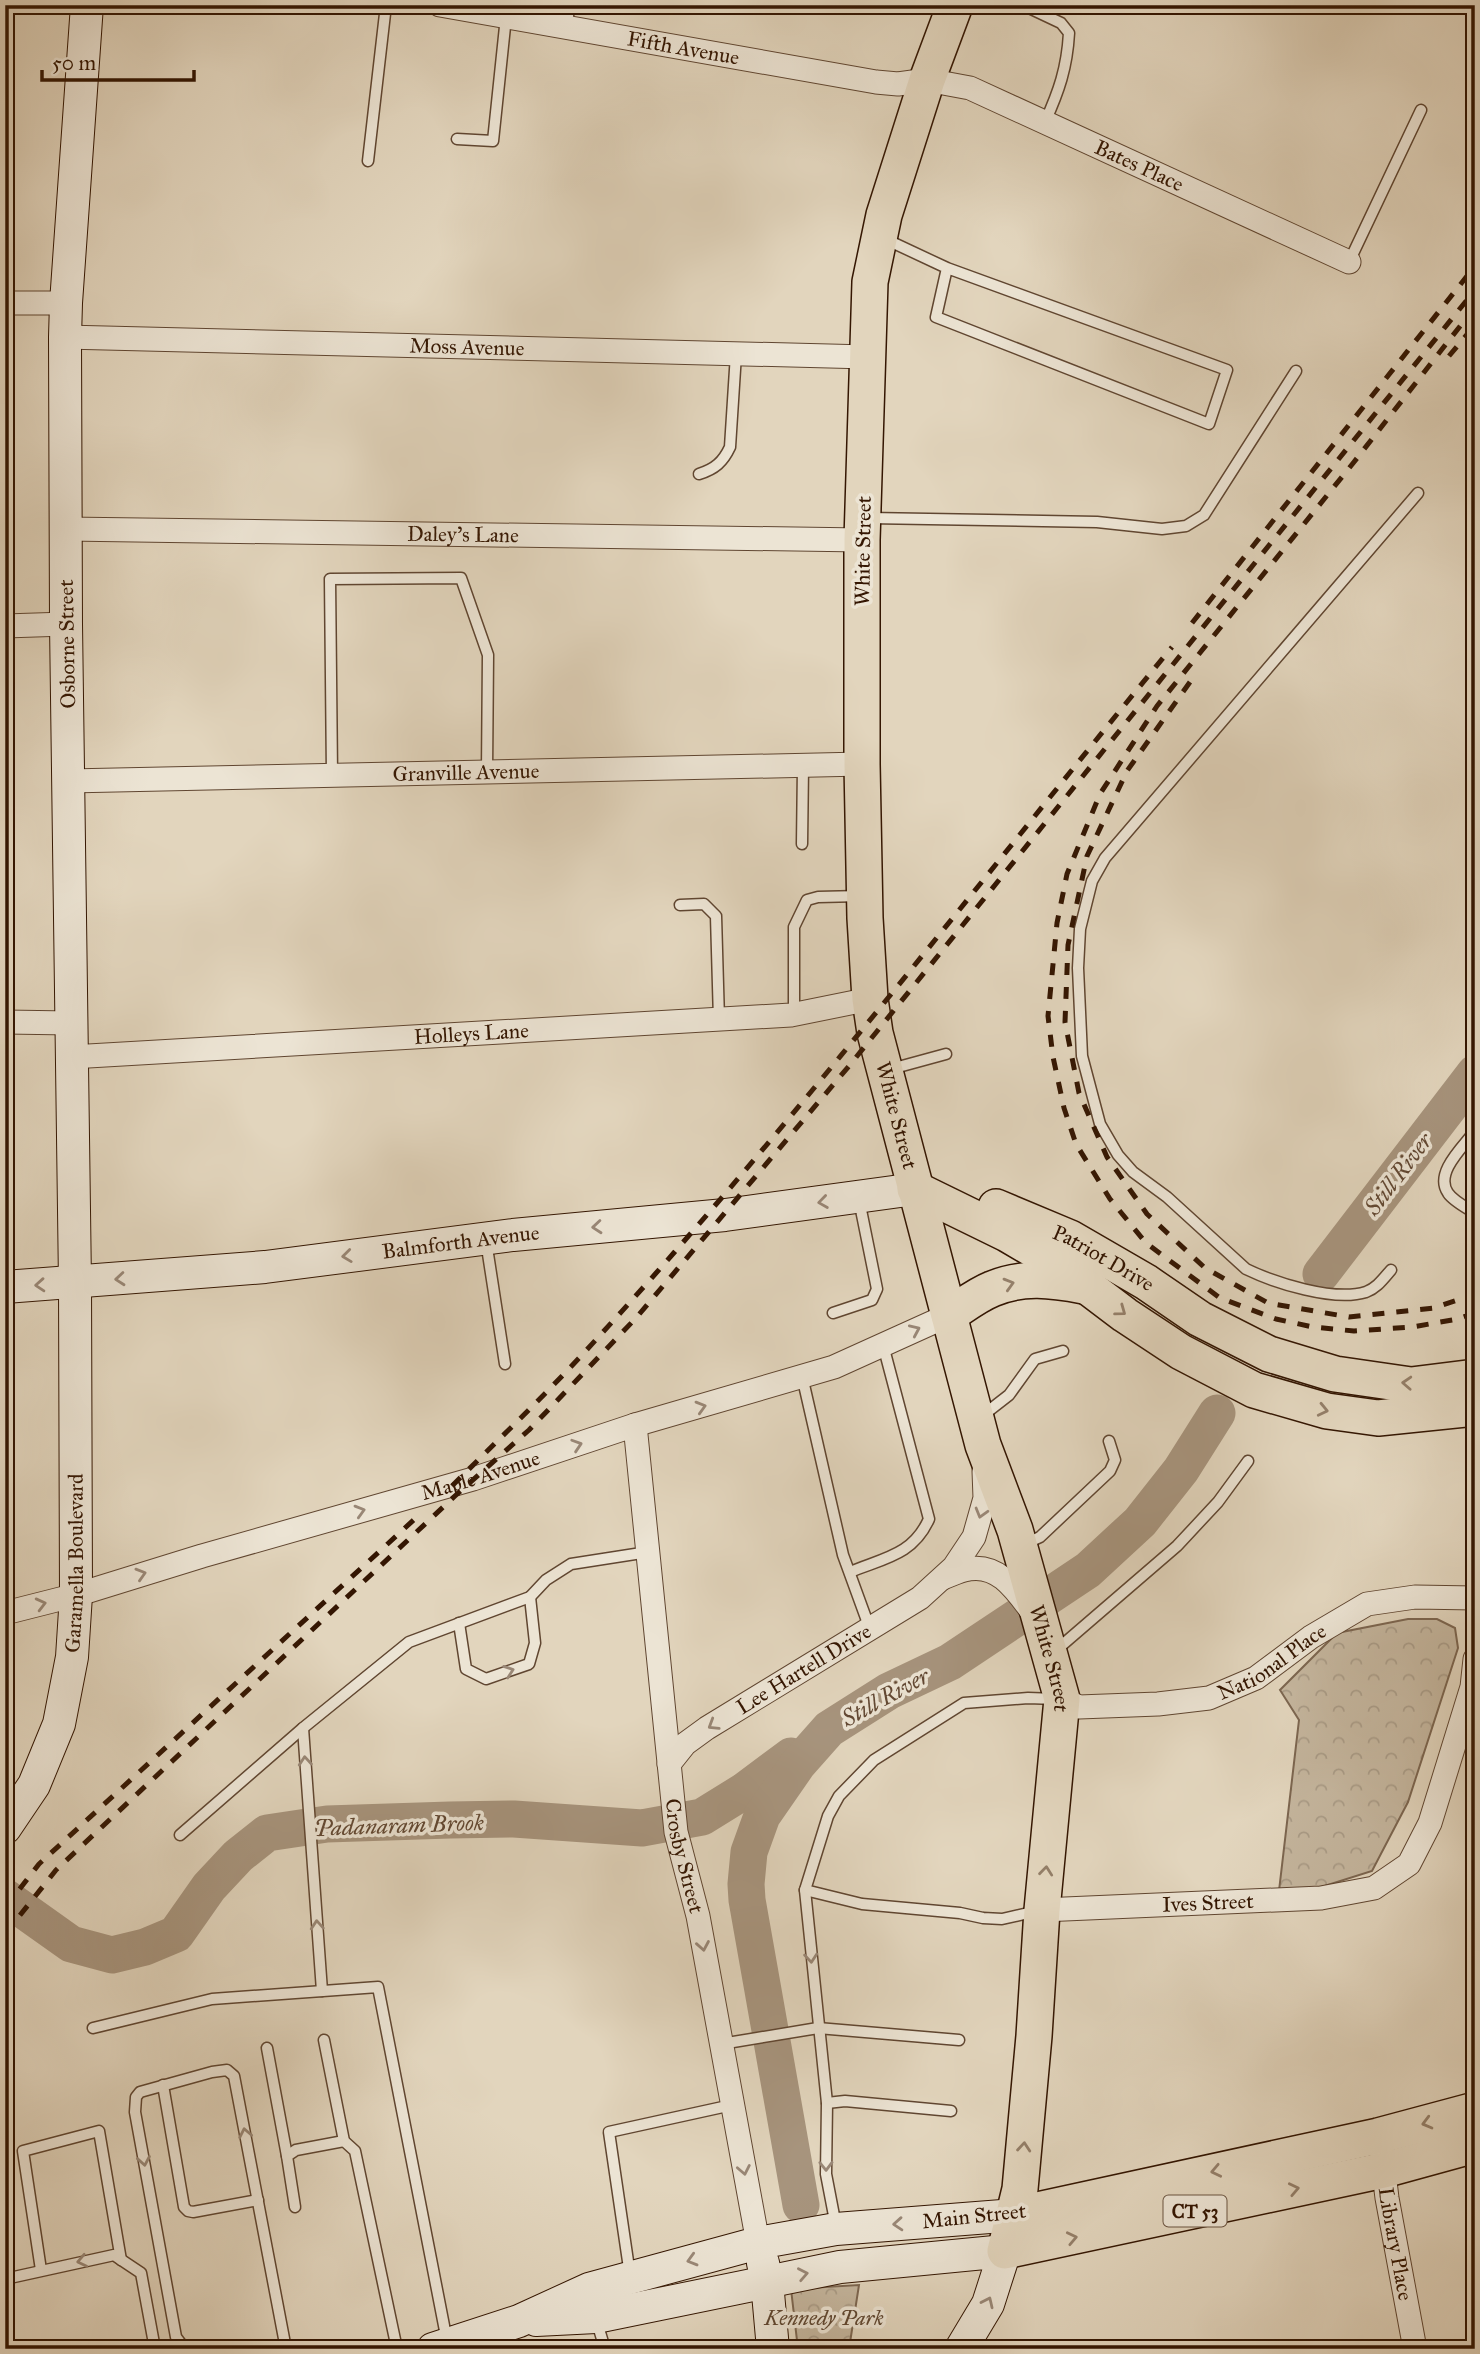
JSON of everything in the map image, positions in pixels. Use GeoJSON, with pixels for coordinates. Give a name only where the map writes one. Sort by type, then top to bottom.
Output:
{"type":"FeatureCollection","features":[{"type":"Feature","properties":{"kind":"main road","name":"Osborne Street"},"geometry":{"type":"LineString","coordinates":[[75,1283],[65,337],[87,5]]}},
{"type":"Feature","properties":{"kind":"main road","name":"White Street"},"geometry":{"type":"LineString","coordinates":[[955,5],[927,80],[884,215],[870,282],[862,529],[864,896],[870,999],[875,1033],[980,1433],[1018,1565],[1046,1640],[1062,1699],[1042,1910],[1034,2036],[1015,2215],[1005,2251]]}},
{"type":"Feature","properties":{"kind":"main road","name":"Balmforth Avenue"},"geometry":{"type":"LineString","coordinates":[[5,1287],[265,1267],[486,1238],[725,1215],[915,1189]]}},
{"type":"Feature","properties":{"kind":"main road","name":"Patriot Drive"},"geometry":{"type":"LineString","coordinates":[[915,1189],[1007,1234],[1055,1262],[1181,1352],[1254,1390],[1326,1411],[1378,1418],[1475,1408]]}},
{"type":"Feature","properties":{"kind":"main road","name":"Patriot Drive"},"geometry":{"type":"LineString","coordinates":[[915,1189],[959,1195],[1018,1215],[1070,1238],[1146,1282],[1200,1319],[1269,1354],[1335,1374],[1411,1384],[1475,1377]]}},
{"type":"Feature","properties":{"kind":"main road","name":"Patriot Drive"},"geometry":{"type":"LineString","coordinates":[[949,1315],[991,1289],[1025,1280],[1087,1286]]}},
{"type":"Feature","properties":{"kind":"main road","name":"Garamella Boulevard"},"geometry":{"type":"LineString","coordinates":[[5,1828],[34,1785],[60,1724],[72,1657],[76,1595],[75,1283]]}},
{"type":"Feature","properties":{"kind":"main road","name":"Main Street"},"geometry":{"type":"LineString","coordinates":[[519,2321],[596,2317],[839,2267],[1005,2251],[1381,2153],[1475,2110]]}},
{"type":"Feature","properties":{"kind":"main road","name":"Main Street"},"geometry":{"type":"LineString","coordinates":[[440,2346],[519,2321],[589,2289],[758,2243],[836,2228],[1015,2215],[1381,2153],[1475,2146]]}},
{"type":"Feature","properties":{"kind":"main road","name":"Crosby Street"},"geometry":{"type":"LineString","coordinates":[[758,2243],[767,2282],[773,2349]]}},
{"type":"Feature","properties":{"kind":"main road"},"geometry":{"type":"LineString","coordinates":[[961,2349],[988,2304],[1005,2251]]}},
{"type":"Feature","properties":{"kind":"street","name":"Fifth Avenue"},"geometry":{"type":"LineString","coordinates":[[440,5],[568,17],[876,82],[927,80]]}},
{"type":"Feature","properties":{"kind":"street","name":"Bates Place"},"geometry":{"type":"LineString","coordinates":[[927,80],[970,88],[1349,262]]}},
{"type":"Feature","properties":{"kind":"street"},"geometry":{"type":"LineString","coordinates":[[5,303],[66,303]]}},
{"type":"Feature","properties":{"kind":"street","name":"Moss Avenue"},"geometry":{"type":"LineString","coordinates":[[65,337],[868,357]]}},
{"type":"Feature","properties":{"kind":"street","name":"Daley's Lane"},"geometry":{"type":"LineString","coordinates":[[66,528],[862,529]]}},
{"type":"Feature","properties":{"kind":"street"},"geometry":{"type":"LineString","coordinates":[[5,626],[66,624]]}},
{"type":"Feature","properties":{"kind":"street","name":"Granville Avenue"},"geometry":{"type":"LineString","coordinates":[[69,781],[862,764]]}},
{"type":"Feature","properties":{"kind":"street","name":"Holleys Lane"},"geometry":{"type":"LineString","coordinates":[[71,1057],[794,1015],[870,999]]}},
{"type":"Feature","properties":{"kind":"street"},"geometry":{"type":"LineString","coordinates":[[5,1022],[71,1023]]}},
{"type":"Feature","properties":{"kind":"street","name":"Maple Avenue"},"geometry":{"type":"LineString","coordinates":[[5,1613],[76,1595],[473,1479],[635,1425],[834,1367],[949,1315]]}},
{"type":"Feature","properties":{"kind":"street","name":"Crosby Street"},"geometry":{"type":"LineString","coordinates":[[635,1425],[676,1832],[698,1916],[758,2243]]}},
{"type":"Feature","properties":{"kind":"street","name":"Lee Hartell Drive"},"geometry":{"type":"LineString","coordinates":[[670,1772],[685,1744],[707,1728],[920,1598],[954,1567],[974,1537],[985,1498],[980,1433]]}},
{"type":"Feature","properties":{"kind":"street","name":"Lee Hartell Drive"},"geometry":{"type":"LineString","coordinates":[[942,1578],[970,1569],[990,1571],[1018,1565]]}},
{"type":"Feature","properties":{"kind":"street","name":"National Place"},"geometry":{"type":"LineString","coordinates":[[1062,1699],[1079,1707],[1158,1704],[1209,1698],[1256,1678],[1311,1637],[1367,1604],[1415,1597],[1475,1598]]}},
{"type":"Feature","properties":{"kind":"street","name":"Ives Street"},"geometry":{"type":"LineString","coordinates":[[1042,1910],[1321,1898],[1374,1888],[1409,1864],[1430,1823],[1472,1687],[1475,1659]]}},
{"type":"Feature","properties":{"kind":"street","name":"Library Place"},"geometry":{"type":"LineString","coordinates":[[1381,2153],[1415,2349]]}},
{"type":"Feature","properties":{"kind":"lane"},"geometry":{"type":"LineString","coordinates":[[368,161],[386,5]]}},
{"type":"Feature","properties":{"kind":"lane"},"geometry":{"type":"LineString","coordinates":[[1025,6],[1061,23],[1069,33],[1063,83],[1045,122]]}},
{"type":"Feature","properties":{"kind":"lane"},"geometry":{"type":"LineString","coordinates":[[457,139],[493,141],[517,14]]}},
{"type":"Feature","properties":{"kind":"lane"},"geometry":{"type":"LineString","coordinates":[[1349,262],[1421,110]]}},
{"type":"Feature","properties":{"kind":"lane"},"geometry":{"type":"LineString","coordinates":[[879,236],[947,268],[1227,370],[1209,424],[936,317],[947,268]]}},
{"type":"Feature","properties":{"kind":"lane"},"geometry":{"type":"LineString","coordinates":[[699,474],[714,469],[725,458],[730,447],[736,354]]}},
{"type":"Feature","properties":{"kind":"lane"},"geometry":{"type":"LineString","coordinates":[[862,529],[1097,522],[1162,529],[1186,526],[1204,514],[1296,371]]}},
{"type":"Feature","properties":{"kind":"lane"},"geometry":{"type":"LineString","coordinates":[[1391,1270],[1367,1291],[1339,1295],[1296,1287],[1259,1275],[1246,1269],[1167,1197],[1133,1172],[1118,1155],[1100,1124],[1082,1056],[1078,958],[1080,929],[1089,893],[1105,858],[1418,493]]}},
{"type":"Feature","properties":{"kind":"lane"},"geometry":{"type":"LineString","coordinates":[[332,775],[330,579],[461,578],[488,656],[487,772]]}},
{"type":"Feature","properties":{"kind":"lane"},"geometry":{"type":"LineString","coordinates":[[802,844],[803,766]]}},
{"type":"Feature","properties":{"kind":"lane"},"geometry":{"type":"LineString","coordinates":[[794,1015],[794,927],[807,900],[818,897],[864,896]]}},
{"type":"Feature","properties":{"kind":"lane"},"geometry":{"type":"LineString","coordinates":[[680,905],[704,904],[716,916],[719,1020]]}},
{"type":"Feature","properties":{"kind":"lane"},"geometry":{"type":"LineString","coordinates":[[885,1071],[946,1054]]}},
{"type":"Feature","properties":{"kind":"lane"},"geometry":{"type":"LineString","coordinates":[[1475,1131],[1445,1171],[1444,1184],[1448,1195],[1475,1213]]}},
{"type":"Feature","properties":{"kind":"lane"},"geometry":{"type":"LineString","coordinates":[[833,1313],[872,1300],[877,1289],[858,1197]]}},
{"type":"Feature","properties":{"kind":"lane"},"geometry":{"type":"LineString","coordinates":[[486,1238],[505,1364]]}},
{"type":"Feature","properties":{"kind":"lane"},"geometry":{"type":"LineString","coordinates":[[850,1572],[908,1549],[922,1535],[929,1518],[883,1345]]}},
{"type":"Feature","properties":{"kind":"lane"},"geometry":{"type":"LineString","coordinates":[[980,1433],[1035,1359],[1063,1351]]}},
{"type":"Feature","properties":{"kind":"lane"},"geometry":{"type":"LineString","coordinates":[[802,1376],[844,1555],[870,1629]]}},
{"type":"Feature","properties":{"kind":"lane"},"geometry":{"type":"LineString","coordinates":[[1018,1565],[1040,1536],[1110,1471],[1115,1461],[1109,1441]]}},
{"type":"Feature","properties":{"kind":"lane"},"geometry":{"type":"LineString","coordinates":[[1046,1640],[1177,1546],[1218,1502],[1248,1461]]}},
{"type":"Feature","properties":{"kind":"lane"},"geometry":{"type":"LineString","coordinates":[[180,1835],[303,1728],[409,1642],[530,1597],[547,1580],[571,1564],[648,1552]]}},
{"type":"Feature","properties":{"kind":"lane"},"geometry":{"type":"LineString","coordinates":[[459,1623],[466,1669],[486,1679],[529,1664],[535,1643],[530,1597]]}},
{"type":"Feature","properties":{"kind":"lane"},"geometry":{"type":"LineString","coordinates":[[836,2228],[826,2174],[827,2103],[805,1890],[828,1816],[839,1796],[874,1760],[964,1703],[1028,1698],[1062,1699]]}},
{"type":"Feature","properties":{"kind":"lane"},"geometry":{"type":"LineString","coordinates":[[303,1728],[322,1991]]}},
{"type":"Feature","properties":{"kind":"lane"},"geometry":{"type":"LineString","coordinates":[[805,1890],[862,1904],[960,1913],[982,1918],[1002,1919],[1042,1910]]}},
{"type":"Feature","properties":{"kind":"lane"},"geometry":{"type":"LineString","coordinates":[[93,2028],[212,1999],[378,1987],[440,2346]]}},
{"type":"Feature","properties":{"kind":"lane"},"geometry":{"type":"LineString","coordinates":[[721,2044],[818,2028],[959,2039]]}},
{"type":"Feature","properties":{"kind":"lane"},"geometry":{"type":"LineString","coordinates":[[324,2040],[344,2141],[355,2151],[397,2349]]}},
{"type":"Feature","properties":{"kind":"lane"},"geometry":{"type":"LineString","coordinates":[[267,2048],[295,2207]]}},
{"type":"Feature","properties":{"kind":"lane"},"geometry":{"type":"LineString","coordinates":[[185,2349],[176,2337],[171,2313],[135,2112],[136,2097],[140,2092],[163,2085],[227,2070],[234,2076],[286,2349]]}},
{"type":"Feature","properties":{"kind":"lane"},"geometry":{"type":"LineString","coordinates":[[163,2085],[184,2207],[193,2212],[258,2200]]}},
{"type":"Feature","properties":{"kind":"lane"},"geometry":{"type":"LineString","coordinates":[[827,2103],[845,2101],[951,2111]]}},
{"type":"Feature","properties":{"kind":"lane"},"geometry":{"type":"LineString","coordinates":[[631,2277],[609,2132],[732,2105]]}},
{"type":"Feature","properties":{"kind":"lane"},"geometry":{"type":"LineString","coordinates":[[41,2270],[23,2151],[99,2131],[121,2260]]}},
{"type":"Feature","properties":{"kind":"lane"},"geometry":{"type":"LineString","coordinates":[[287,2156],[296,2150],[344,2141]]}},
{"type":"Feature","properties":{"kind":"lane"},"geometry":{"type":"LineString","coordinates":[[5,2279],[114,2255],[141,2273],[155,2349]]}},
{"type":"Feature","properties":{"kind":"lane"},"geometry":{"type":"LineString","coordinates":[[596,2317],[604,2349]]}},
{"type":"Feature","properties":{"kind":"green space"},"geometry":{"type":"Polygon","coordinates":[[[1408,1619],[1437,1619],[1455,1628],[1458,1648],[1408,1802],[1372,1871],[1315,1889],[1279,1891],[1299,1720],[1280,1690],[1337,1633],[1408,1619]]]}},
{"type":"Feature","properties":{"kind":"green space","name":"Kennedy Park"},"geometry":{"type":"Polygon","coordinates":[[[859,2285],[849,2349],[798,2349],[791,2289],[859,2285]]]}},
{"type":"Feature","properties":{"kind":"waterway","name":"Still River"},"geometry":{"type":"LineString","coordinates":[[1321,1274],[1475,1073]]}},
{"type":"Feature","properties":{"kind":"waterway","name":"Still River"},"geometry":{"type":"LineString","coordinates":[[801,2205],[747,1900],[749,1852],[762,1816],[798,1764],[829,1729],[889,1691],[950,1662],[1088,1570],[1140,1522],[1181,1470],[1217,1413]]}},
{"type":"Feature","properties":{"kind":"waterway","name":"Padanaram Brook"},"geometry":{"type":"LineString","coordinates":[[5,1897],[71,1944],[112,1955],[145,1947],[176,1934],[209,1887],[238,1856],[267,1833],[327,1824],[514,1819],[642,1828],[702,1817],[744,1791],[791,1756]]}},
{"type":"Feature","properties":{"kind":"railway"},"geometry":{"type":"LineString","coordinates":[[1192,623],[1475,266]]}},
{"type":"Feature","properties":{"kind":"railway"},"geometry":{"type":"LineString","coordinates":[[5,1934],[56,1870],[456,1495],[529,1430],[636,1318],[849,1066],[1475,290]]}},
{"type":"Feature","properties":{"kind":"railway"},"geometry":{"type":"LineString","coordinates":[[1475,307],[1157,706],[1100,794],[1067,874],[1057,923],[1048,1016],[1064,1108],[1076,1144],[1110,1199],[1146,1243],[1220,1298],[1276,1319],[1313,1327],[1354,1331],[1412,1327],[1458,1319],[1475,1313]]}},
{"type":"Feature","properties":{"kind":"railway"},"geometry":{"type":"LineString","coordinates":[[1449,356],[1475,325]]}},
{"type":"Feature","properties":{"kind":"railway"},"geometry":{"type":"LineString","coordinates":[[452,1486],[581,1356],[734,1183],[882,1006],[1172,647]]}},
{"type":"Feature","properties":{"kind":"railway"},"geometry":{"type":"LineString","coordinates":[[1190,682],[1127,771],[1087,856],[1068,945],[1065,1022],[1079,1093],[1107,1157],[1147,1214],[1205,1268],[1268,1303],[1349,1317],[1434,1308],[1475,1294]]}},
{"type":"Feature","properties":{"kind":"railway"},"geometry":{"type":"LineString","coordinates":[[5,1908],[39,1864],[418,1516]]}}]}
